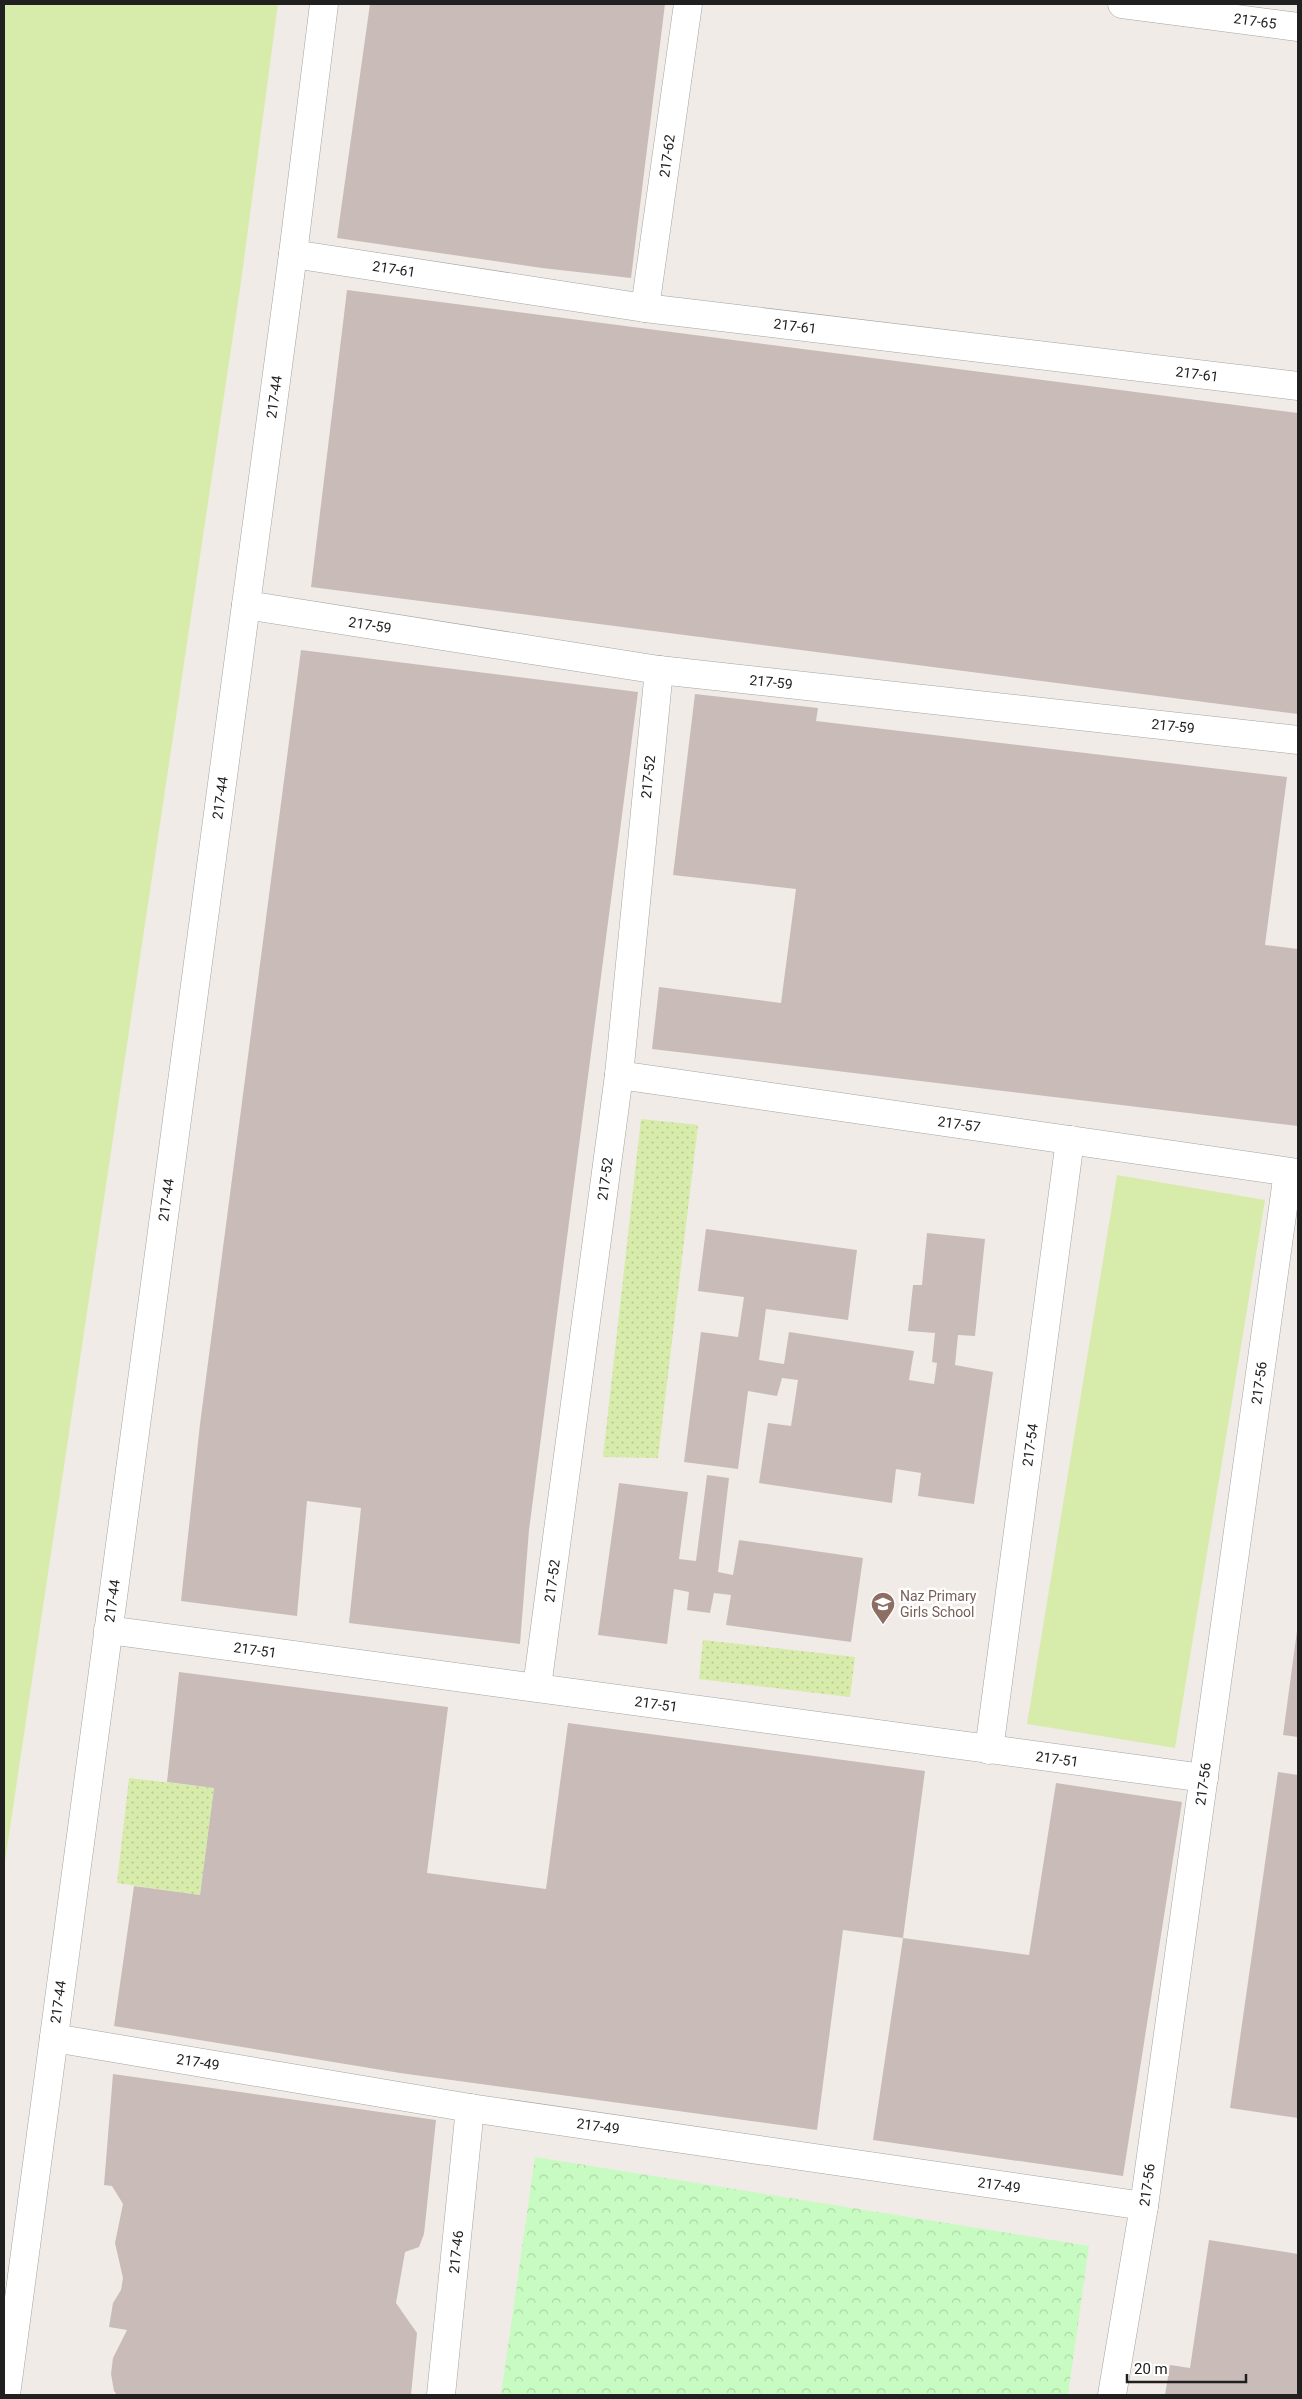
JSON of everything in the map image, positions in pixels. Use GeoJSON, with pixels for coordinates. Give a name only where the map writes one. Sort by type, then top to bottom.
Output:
{"type":"FeatureCollection","features":[{"type":"Feature","properties":{"kind":"street","name":"217-44"},"geometry":{"type":"LineString","coordinates":[[6,2395],[11,2297],[54,2038],[293,254],[324,4]]}},
{"type":"Feature","properties":{"kind":"street","name":"217-62"},"geometry":{"type":"LineString","coordinates":[[645,308],[688,4]]}},
{"type":"Feature","properties":{"kind":"street","name":"217-65"},"geometry":{"type":"LineString","coordinates":[[1122,4],[1298,27]]}},
{"type":"Feature","properties":{"kind":"street","name":"217-61"},"geometry":{"type":"LineString","coordinates":[[293,254],[645,308],[1298,386]]}},
{"type":"Feature","properties":{"kind":"street","name":"217-59"},"geometry":{"type":"LineString","coordinates":[[246,605],[659,670],[1298,740]]}},
{"type":"Feature","properties":{"kind":"street","name":"217-52"},"geometry":{"type":"LineString","coordinates":[[538,1687],[619,1075],[659,670]]}},
{"type":"Feature","properties":{"kind":"street","name":"217-57"},"geometry":{"type":"LineString","coordinates":[[619,1075],[1293,1173]]}},
{"type":"Feature","properties":{"kind":"street","name":"217-54"},"geometry":{"type":"LineString","coordinates":[[989,1750],[1070,1140]]}},
{"type":"Feature","properties":{"kind":"street","name":"217-56"},"geometry":{"type":"LineString","coordinates":[[1112,2395],[1144,2206],[1204,1778],[1293,1173]]}},
{"type":"Feature","properties":{"kind":"street","name":"217-51"},"geometry":{"type":"LineString","coordinates":[[108,1630],[1204,1778]]}},
{"type":"Feature","properties":{"kind":"street","name":"217-49"},"geometry":{"type":"LineString","coordinates":[[54,2038],[470,2108],[1144,2206]]}},
{"type":"Feature","properties":{"kind":"street","name":"217-46"},"geometry":{"type":"LineString","coordinates":[[441,2395],[470,2108]]}},
{"type":"Feature","properties":{"kind":"green space"},"geometry":{"type":"Polygon","coordinates":[[[4,4],[278,4],[241,282],[4,1868],[4,4]]]}},
{"type":"Feature","properties":{"kind":"green space"},"geometry":{"type":"Polygon","coordinates":[[[641,1119],[698,1125],[658,1458],[603,1457],[641,1119]]]}},
{"type":"Feature","properties":{"kind":"green space"},"geometry":{"type":"Polygon","coordinates":[[[1117,1175],[1265,1200],[1175,1748],[1027,1724],[1117,1175]]]}},
{"type":"Feature","properties":{"kind":"green space"},"geometry":{"type":"Polygon","coordinates":[[[703,1640],[855,1657],[850,1697],[699,1679],[703,1640]]]}},
{"type":"Feature","properties":{"kind":"green space"},"geometry":{"type":"Polygon","coordinates":[[[129,1778],[214,1788],[200,1895],[117,1883],[129,1778]]]}},
{"type":"Feature","properties":{"kind":"green space"},"geometry":{"type":"Polygon","coordinates":[[[535,2157],[1089,2246],[1068,2395],[501,2395],[535,2157]]]}},
{"type":"Feature","properties":{"kind":"building"},"geometry":{"type":"Polygon","coordinates":[[[370,4],[665,4],[631,278],[542,268],[337,238],[370,4]]]}},
{"type":"Feature","properties":{"kind":"building"},"geometry":{"type":"Polygon","coordinates":[[[347,290],[1298,413],[1298,714],[311,587],[347,290]]]}},
{"type":"Feature","properties":{"kind":"building"},"geometry":{"type":"Polygon","coordinates":[[[301,650],[638,692],[529,1530],[520,1644],[349,1623],[361,1508],[307,1501],[297,1616],[181,1601],[200,1424],[301,650]]]}},
{"type":"Feature","properties":{"kind":"building"},"geometry":{"type":"Polygon","coordinates":[[[695,694],[818,708],[816,721],[1287,777],[1265,945],[1298,949],[1298,1126],[652,1049],[659,987],[781,1003],[796,889],[673,875],[695,694]]]}},
{"type":"Feature","properties":{"kind":"building"},"geometry":{"type":"Polygon","coordinates":[[[706,1229],[857,1250],[848,1320],[766,1309],[759,1360],[784,1364],[789,1332],[914,1351],[909,1380],[934,1384],[937,1363],[932,1362],[935,1333],[908,1331],[913,1285],[922,1285],[927,1233],[985,1239],[975,1336],[958,1335],[955,1365],[993,1372],[974,1504],[918,1496],[921,1473],[896,1469],[892,1503],[759,1483],[768,1423],[791,1426],[798,1380],[782,1378],[777,1396],[748,1391],[738,1469],[684,1462],[701,1332],[738,1337],[744,1297],[698,1291],[706,1229]]]}},
{"type":"Feature","properties":{"kind":"building"},"geometry":{"type":"Polygon","coordinates":[[[707,1475],[729,1478],[718,1572],[733,1575],[739,1540],[863,1558],[851,1642],[726,1625],[731,1595],[714,1593],[710,1613],[687,1610],[689,1592],[674,1589],[667,1644],[598,1635],[619,1483],[688,1492],[679,1559],[696,1561],[707,1475]]]}},
{"type":"Feature","properties":{"kind":"building"},"geometry":{"type":"Polygon","coordinates":[[[1298,1631],[1298,1737],[1283,1735],[1298,1631]]]}},
{"type":"Feature","properties":{"kind":"building"},"geometry":{"type":"Polygon","coordinates":[[[179,1672],[448,1707],[427,1873],[546,1889],[568,1723],[925,1771],[903,1938],[843,1930],[817,2130],[400,2073],[114,2026],[134,1886],[200,1895],[214,1788],[167,1782],[179,1672]]]}},
{"type":"Feature","properties":{"kind":"building"},"geometry":{"type":"Polygon","coordinates":[[[1278,1772],[1298,1775],[1298,2118],[1230,2108],[1278,1772]]]}},
{"type":"Feature","properties":{"kind":"building"},"geometry":{"type":"Polygon","coordinates":[[[1056,1783],[1182,1802],[1123,2176],[873,2140],[903,1938],[1029,1955],[1056,1783]]]}},
{"type":"Feature","properties":{"kind":"building"},"geometry":{"type":"Polygon","coordinates":[[[113,2074],[436,2120],[424,2234],[419,2247],[405,2252],[396,2303],[417,2333],[411,2395],[117,2395],[114,2391],[111,2374],[113,2358],[127,2330],[109,2327],[113,2303],[121,2290],[123,2278],[115,2243],[123,2204],[112,2186],[104,2185],[113,2074]]]}},
{"type":"Feature","properties":{"kind":"building"},"geometry":{"type":"Polygon","coordinates":[[[1209,2240],[1298,2254],[1298,2395],[1165,2395],[1170,2365],[1190,2368],[1209,2240]]]}},
{"type":"Feature","properties":{"kind":"place","name":"Naz Primary Girls School"},"geometry":{"type":"Point","coordinates":[883,1625]}}]}
